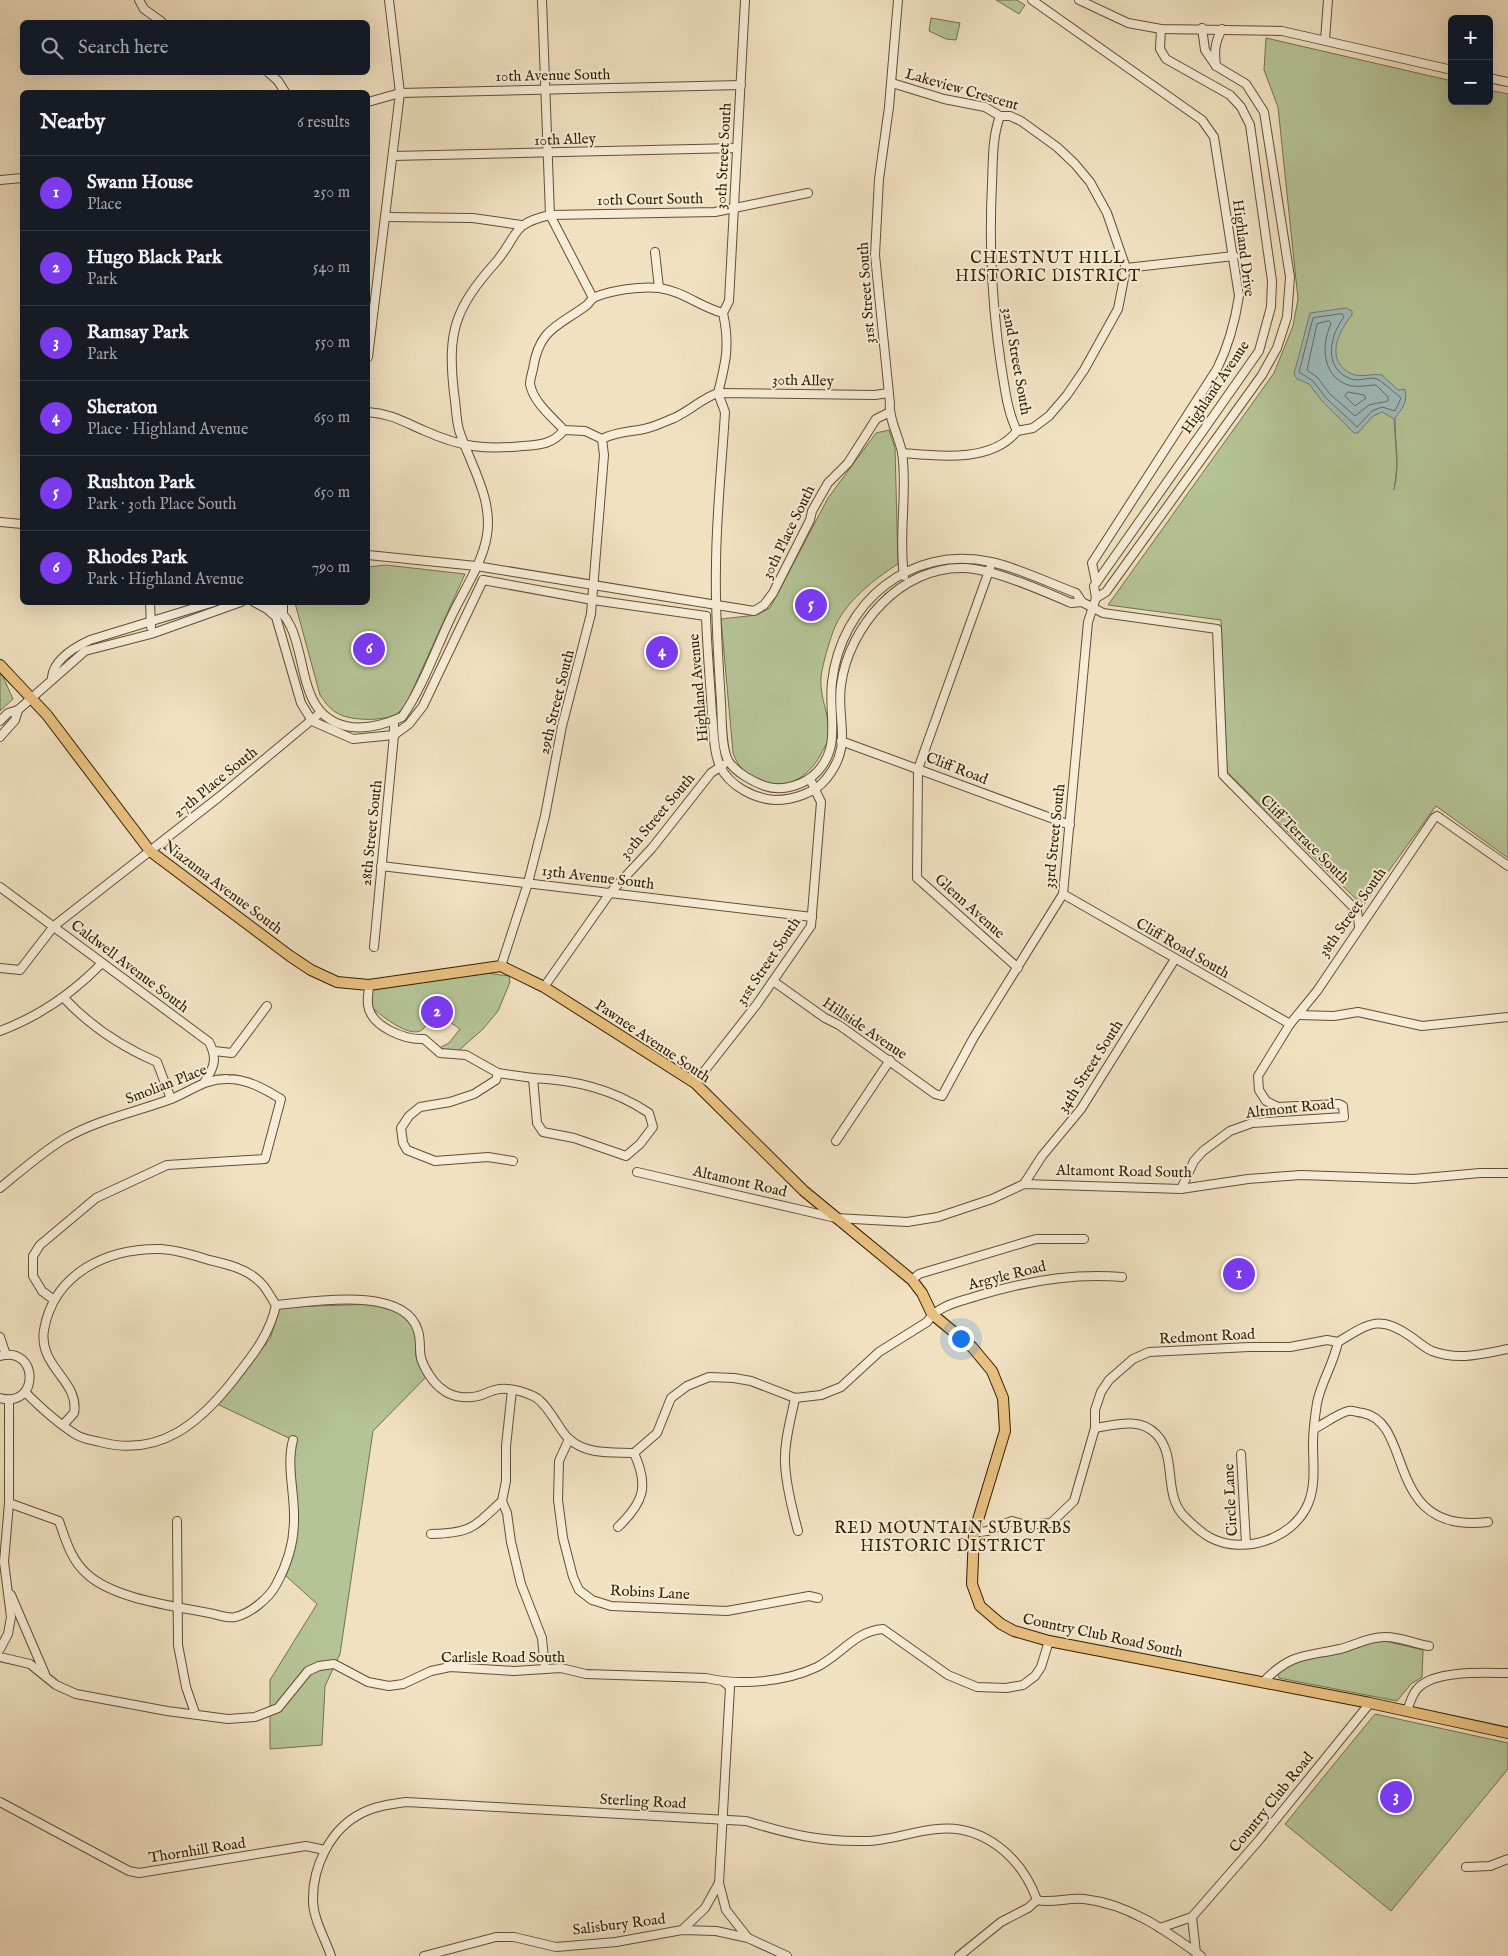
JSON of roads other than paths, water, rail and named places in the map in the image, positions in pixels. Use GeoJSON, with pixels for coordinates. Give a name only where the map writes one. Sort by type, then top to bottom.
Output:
{"type":"FeatureCollection","features":[{"type":"Feature","properties":{"kind":"main road","name":"Niazuma Avenue South"},"geometry":{"type":"LineString","coordinates":[[0,664],[47,715],[150,851],[311,970],[337,982],[369,985]]}},
{"type":"Feature","properties":{"kind":"main road"},"geometry":{"type":"LineString","coordinates":[[369,985],[501,966]]}},
{"type":"Feature","properties":{"kind":"main road","name":"Pawnee Avenue South"},"geometry":{"type":"LineString","coordinates":[[501,966],[544,987],[695,1083],[804,1191],[912,1280],[922,1293],[932,1314]]}},
{"type":"Feature","properties":{"kind":"main road","name":"Country Club Road South"},"geometry":{"type":"LineString","coordinates":[[932,1314],[972,1347],[992,1371],[1003,1398],[1005,1431],[974,1533],[972,1584],[980,1606],[1001,1624],[1014,1631],[1049,1642],[1407,1711],[1508,1733]]}},
{"type":"Feature","properties":{"kind":"street"},"geometry":{"type":"LineString","coordinates":[[139,0],[144,9],[159,20]]}},
{"type":"Feature","properties":{"kind":"street"},"geometry":{"type":"LineString","coordinates":[[370,341],[400,93],[389,0]]}},
{"type":"Feature","properties":{"kind":"street"},"geometry":{"type":"LineString","coordinates":[[542,0],[550,215],[593,298]]}},
{"type":"Feature","properties":{"kind":"street","name":"30th Street South"},"geometry":{"type":"LineString","coordinates":[[723,313],[729,301],[745,0]]}},
{"type":"Feature","properties":{"kind":"street","name":"31st Street South"},"geometry":{"type":"LineString","coordinates":[[898,0],[892,83],[879,179],[875,255],[890,404],[888,413],[895,425],[902,453],[903,571],[905,583]]}},
{"type":"Feature","properties":{"kind":"street","name":"Highland Drive"},"geometry":{"type":"LineString","coordinates":[[1032,0],[1202,120],[1214,138],[1239,296],[1235,321],[1227,350],[1212,377],[1092,563],[1096,582]]}},
{"type":"Feature","properties":{"kind":"street"},"geometry":{"type":"LineString","coordinates":[[1079,0],[1128,22],[1161,29],[1202,28],[1282,31],[1448,69]]}},
{"type":"Feature","properties":{"kind":"street"},"geometry":{"type":"LineString","coordinates":[[1325,40],[1328,0]]}},
{"type":"Feature","properties":{"kind":"street"},"geometry":{"type":"LineString","coordinates":[[1202,28],[1205,50],[1216,66]]}},
{"type":"Feature","properties":{"kind":"street","name":"Highland Avenue"},"geometry":{"type":"LineString","coordinates":[[1092,607],[1096,598],[1094,586],[1096,582],[1259,350],[1271,307],[1272,281],[1250,125],[1242,107],[1230,95],[1166,59],[1160,49],[1161,29]]}},
{"type":"Feature","properties":{"kind":"street"},"geometry":{"type":"LineString","coordinates":[[1216,66],[1214,55],[1216,40],[1222,29]]}},
{"type":"Feature","properties":{"kind":"street","name":"Highland Avenue"},"geometry":{"type":"LineString","coordinates":[[1096,598],[1106,592],[1262,375],[1277,348],[1287,317],[1290,277],[1264,112],[1246,84],[1216,66]]}},
{"type":"Feature","properties":{"kind":"street"},"geometry":{"type":"LineString","coordinates":[[271,75],[284,90]]}},
{"type":"Feature","properties":{"kind":"street"},"geometry":{"type":"LineString","coordinates":[[1493,79],[1508,82]]}},
{"type":"Feature","properties":{"kind":"street","name":"Lakeview Crescent"},"geometry":{"type":"LineString","coordinates":[[892,83],[944,99],[986,107],[1000,116],[1010,116],[1021,120],[1058,147],[1090,182],[1107,213],[1126,268]]}},
{"type":"Feature","properties":{"kind":"street","name":"10th Avenue South"},"geometry":{"type":"LineString","coordinates":[[370,101],[400,93],[740,85]]}},
{"type":"Feature","properties":{"kind":"street","name":"32nd Street South"},"geometry":{"type":"LineString","coordinates":[[1000,116],[994,134],[990,222],[991,272],[995,326],[1010,416],[1017,431]]}},
{"type":"Feature","properties":{"kind":"street","name":"10th Alley"},"geometry":{"type":"LineString","coordinates":[[393,156],[737,148]]}},
{"type":"Feature","properties":{"kind":"street"},"geometry":{"type":"LineString","coordinates":[[0,180],[20,178]]}},
{"type":"Feature","properties":{"kind":"street","name":"10th Court South"},"geometry":{"type":"LineString","coordinates":[[521,225],[533,219],[550,215],[715,212],[734,209],[746,204],[808,193]]}},
{"type":"Feature","properties":{"kind":"street"},"geometry":{"type":"LineString","coordinates":[[283,605],[283,613],[290,627],[312,701],[320,713],[338,725],[354,727],[385,725],[402,717],[407,710],[476,566],[487,536],[488,511],[459,430],[451,354],[455,325],[462,304],[500,257],[521,225],[474,218],[385,217]]}},
{"type":"Feature","properties":{"kind":"street"},"geometry":{"type":"LineString","coordinates":[[655,252],[659,288]]}},
{"type":"Feature","properties":{"kind":"street"},"geometry":{"type":"LineString","coordinates":[[902,453],[939,456],[982,452],[1010,441],[1017,431],[1033,428],[1049,416],[1084,370],[1118,309],[1126,268],[1234,256]]}},
{"type":"Feature","properties":{"kind":"street"},"geometry":{"type":"LineString","coordinates":[[706,616],[717,606],[716,568],[725,412],[718,393],[728,357],[727,332],[723,313],[713,310],[685,294],[659,288],[632,289],[593,298],[588,304],[561,320],[545,336],[535,354],[530,384],[540,404],[564,430],[586,431],[602,438],[612,434],[646,428],[676,417],[691,409],[706,397],[718,393]]}},
{"type":"Feature","properties":{"kind":"street","name":"30th Alley"},"geometry":{"type":"LineString","coordinates":[[718,393],[875,395],[888,393]]}},
{"type":"Feature","properties":{"kind":"street"},"geometry":{"type":"LineString","coordinates":[[370,412],[386,414],[404,420],[425,431],[466,446],[491,449],[546,444],[559,436],[564,430]]}},
{"type":"Feature","properties":{"kind":"street","name":"30th Place South"},"geometry":{"type":"LineString","coordinates":[[717,606],[754,611],[764,605],[773,593],[810,520],[812,511],[828,484],[848,463],[876,419],[888,413]]}},
{"type":"Feature","properties":{"kind":"street","name":"29th Street South"},"geometry":{"type":"LineString","coordinates":[[501,966],[528,883],[545,816],[562,726],[593,600],[604,455],[602,438]]}},
{"type":"Feature","properties":{"kind":"street"},"geometry":{"type":"LineString","coordinates":[[0,522],[20,524]]}},
{"type":"Feature","properties":{"kind":"street"},"geometry":{"type":"LineString","coordinates":[[370,555],[476,566],[717,606]]}},
{"type":"Feature","properties":{"kind":"street"},"geometry":{"type":"LineString","coordinates":[[729,762],[754,782],[772,788],[794,786],[810,779],[819,771],[834,740],[830,708],[832,683],[835,661],[842,641],[866,604],[903,571],[935,561],[949,559],[992,562],[1076,593],[1082,602],[1092,607]]}},
{"type":"Feature","properties":{"kind":"street"},"geometry":{"type":"LineString","coordinates":[[918,768],[992,562]]}},
{"type":"Feature","properties":{"kind":"street"},"geometry":{"type":"LineString","coordinates":[[260,605],[276,617],[301,703],[312,722],[353,739],[394,735],[409,724],[423,706],[483,580],[476,566]]}},
{"type":"Feature","properties":{"kind":"street"},"geometry":{"type":"LineString","coordinates":[[720,767],[744,791],[760,798],[778,800],[816,790],[827,778],[844,742],[841,686],[848,656],[857,636],[870,616],[890,595],[905,583],[941,570],[964,568],[988,572],[1071,603],[1082,602]]}},
{"type":"Feature","properties":{"kind":"street","name":"Highland Avenue"},"geometry":{"type":"LineString","coordinates":[[483,580],[593,600],[706,616],[714,738],[720,767]]}},
{"type":"Feature","properties":{"kind":"street"},"geometry":{"type":"LineString","coordinates":[[150,605],[151,634]]}},
{"type":"Feature","properties":{"kind":"street"},"geometry":{"type":"LineString","coordinates":[[52,677],[53,670],[73,648],[90,640],[205,605]]}},
{"type":"Feature","properties":{"kind":"street"},"geometry":{"type":"LineString","coordinates":[[0,721],[8,713],[18,710],[52,677],[58,676],[85,651],[151,634],[233,605]]}},
{"type":"Feature","properties":{"kind":"street"},"geometry":{"type":"LineString","coordinates":[[271,605],[283,613]]}},
{"type":"Feature","properties":{"kind":"street","name":"Highland Avenue"},"geometry":{"type":"LineString","coordinates":[[717,606],[724,743],[729,762]]}},
{"type":"Feature","properties":{"kind":"street","name":"Cliff Terrace South"},"geometry":{"type":"LineString","coordinates":[[1092,607],[1103,613],[1217,629],[1223,775],[1357,911],[1359,926]]}},
{"type":"Feature","properties":{"kind":"street","name":"33rd Street South"},"geometry":{"type":"LineString","coordinates":[[942,1096],[974,1037],[1064,894],[1088,622],[1092,607]]}},
{"type":"Feature","properties":{"kind":"street"},"geometry":{"type":"LineString","coordinates":[[0,737],[15,720],[18,710]]}},
{"type":"Feature","properties":{"kind":"street","name":"27th Place South"},"geometry":{"type":"LineString","coordinates":[[0,968],[20,970],[54,926],[312,722],[320,713]]}},
{"type":"Feature","properties":{"kind":"street","name":"28th Street South"},"geometry":{"type":"LineString","coordinates":[[374,947],[394,721]]}},
{"type":"Feature","properties":{"kind":"street","name":"Cliff Road"},"geometry":{"type":"LineString","coordinates":[[834,740],[918,768],[1070,825]]}},
{"type":"Feature","properties":{"kind":"street","name":"30th Street South"},"geometry":{"type":"LineString","coordinates":[[544,987],[610,893],[652,848],[712,772],[729,762]]}},
{"type":"Feature","properties":{"kind":"street","name":"Glenn Avenue"},"geometry":{"type":"LineString","coordinates":[[918,768],[917,878],[1018,968]]}},
{"type":"Feature","properties":{"kind":"street","name":"31st Street South"},"geometry":{"type":"LineString","coordinates":[[695,1083],[773,980],[811,926],[820,802],[810,779]]}},
{"type":"Feature","properties":{"kind":"street","name":"38th Street South"},"geometry":{"type":"LineString","coordinates":[[1290,1024],[1317,991],[1359,926],[1434,818],[1437,816],[1508,866]]}},
{"type":"Feature","properties":{"kind":"street","name":"13th Avenue South"},"geometry":{"type":"LineString","coordinates":[[381,866],[812,917]]}},
{"type":"Feature","properties":{"kind":"street","name":"Caldwell Avenue South"},"geometry":{"type":"LineString","coordinates":[[0,887],[209,1042],[214,1051]]}},
{"type":"Feature","properties":{"kind":"street","name":"Cliff Road South"},"geometry":{"type":"LineString","coordinates":[[1064,894],[1290,1024]]}},
{"type":"Feature","properties":{"kind":"street","name":"34th Street South"},"geometry":{"type":"LineString","coordinates":[[1024,1184],[1042,1156],[1081,1109],[1175,959]]}},
{"type":"Feature","properties":{"kind":"street"},"geometry":{"type":"LineString","coordinates":[[0,1031],[24,1022],[64,998],[102,963]]}},
{"type":"Feature","properties":{"kind":"street","name":"Hillside Avenue"},"geometry":{"type":"LineString","coordinates":[[773,980],[890,1060],[935,1094],[942,1096]]}},
{"type":"Feature","properties":{"kind":"street"},"geometry":{"type":"LineString","coordinates":[[369,985],[368,1006],[380,1026],[394,1034],[415,1040],[424,1039],[440,1053],[466,1055],[497,1077],[532,1078],[564,1079],[600,1088],[630,1100],[649,1113],[653,1127],[640,1144],[626,1156],[574,1138],[543,1132],[537,1123],[532,1078]]}},
{"type":"Feature","properties":{"kind":"street"},"geometry":{"type":"LineString","coordinates":[[64,998],[75,1009],[125,1048],[157,1062],[171,1099]]}},
{"type":"Feature","properties":{"kind":"street"},"geometry":{"type":"LineString","coordinates":[[205,1081],[212,1072],[215,1061],[214,1051],[232,1053],[267,1006]]}},
{"type":"Feature","properties":{"kind":"street"},"geometry":{"type":"LineString","coordinates":[[1298,1014],[1334,1016],[1358,1012],[1422,1026],[1508,1017]]}},
{"type":"Feature","properties":{"kind":"street","name":"Altmont Road"},"geometry":{"type":"LineString","coordinates":[[1181,1189],[1194,1161],[1203,1151],[1230,1130],[1252,1123],[1344,1116],[1343,1106],[1339,1104],[1278,1107],[1266,1101],[1259,1090],[1258,1076],[1290,1024]]}},
{"type":"Feature","properties":{"kind":"street"},"geometry":{"type":"LineString","coordinates":[[836,1141],[890,1060]]}},
{"type":"Feature","properties":{"kind":"street"},"geometry":{"type":"LineString","coordinates":[[497,1077],[474,1094],[450,1102],[420,1107],[409,1116],[401,1128],[403,1143],[407,1150],[435,1161],[488,1157],[513,1161]]}},
{"type":"Feature","properties":{"kind":"street","name":"Smolian Place"},"geometry":{"type":"LineString","coordinates":[[0,1188],[65,1138],[171,1099],[196,1088],[205,1081],[228,1078],[242,1081],[262,1087],[281,1099],[266,1159],[167,1165],[96,1198],[40,1245],[33,1256],[33,1276],[42,1292],[54,1300]]}},
{"type":"Feature","properties":{"kind":"street","name":"Altamont Road"},"geometry":{"type":"LineString","coordinates":[[637,1172],[836,1218]]}},
{"type":"Feature","properties":{"kind":"street","name":"Altamont Road South"},"geometry":{"type":"LineString","coordinates":[[836,1218],[907,1222],[938,1217],[992,1199],[1024,1184],[1181,1189],[1248,1178],[1301,1175],[1413,1179],[1480,1173],[1508,1173]]}},
{"type":"Feature","properties":{"kind":"street"},"geometry":{"type":"LineString","coordinates":[[912,1280],[919,1274],[1036,1239],[1084,1239]]}},
{"type":"Feature","properties":{"kind":"street"},"geometry":{"type":"LineString","coordinates":[[25,1392],[47,1414],[76,1435],[113,1446],[150,1445],[175,1436],[201,1416],[236,1378],[266,1337],[273,1320],[276,1305],[260,1282],[241,1269],[185,1253],[162,1249],[135,1250],[94,1261],[67,1284],[54,1300],[44,1331],[46,1352],[59,1377],[74,1394],[74,1413],[63,1424]]}},
{"type":"Feature","properties":{"kind":"street","name":"Argyle Road"},"geometry":{"type":"LineString","coordinates":[[795,1398],[821,1396],[841,1387],[879,1352],[927,1322],[932,1314],[946,1306],[1019,1283],[1059,1277],[1122,1277]]}},
{"type":"Feature","properties":{"kind":"street"},"geometry":{"type":"LineString","coordinates":[[276,1305],[335,1299],[377,1302],[397,1307],[408,1314],[415,1324],[418,1332],[421,1358],[433,1381],[442,1390],[453,1396],[477,1396],[496,1389],[512,1390],[534,1396],[545,1406],[569,1439],[594,1452],[634,1453],[657,1433],[671,1398],[687,1386],[708,1377],[751,1381],[795,1398],[786,1442],[785,1463],[791,1505],[798,1532]]}},
{"type":"Feature","properties":{"kind":"street","name":"Redmont Road"},"geometry":{"type":"LineString","coordinates":[[974,1533],[987,1531],[1012,1521],[1026,1525],[1043,1525],[1060,1517],[1074,1501],[1095,1428],[1095,1410],[1101,1392],[1109,1380],[1133,1359],[1149,1352],[1290,1347],[1327,1340],[1338,1342],[1366,1325],[1381,1322],[1396,1326],[1431,1351],[1457,1357],[1470,1357],[1508,1349]]}},
{"type":"Feature","properties":{"kind":"street"},"geometry":{"type":"LineString","coordinates":[[0,1337],[3,1355],[19,1358],[29,1369],[30,1383],[25,1392],[9,1400],[0,1398]]}},
{"type":"Feature","properties":{"kind":"street"},"geometry":{"type":"LineString","coordinates":[[1095,1428],[1130,1422],[1145,1426],[1156,1433],[1167,1450],[1172,1490],[1182,1515],[1200,1532],[1212,1539],[1228,1544],[1259,1543],[1278,1536],[1293,1524],[1308,1505],[1314,1479],[1314,1430],[1318,1401],[1336,1353],[1338,1342]]}},
{"type":"Feature","properties":{"kind":"street"},"geometry":{"type":"LineString","coordinates":[[512,1390],[506,1446],[506,1481],[502,1501],[507,1512],[511,1542],[521,1584],[542,1638],[545,1669]]}},
{"type":"Feature","properties":{"kind":"street"},"geometry":{"type":"LineString","coordinates":[[0,1649],[8,1634],[11,1617],[4,1562],[9,1503],[9,1400]]}},
{"type":"Feature","properties":{"kind":"street"},"geometry":{"type":"LineString","coordinates":[[1314,1430],[1349,1411],[1370,1415],[1381,1422],[1389,1432],[1406,1482],[1422,1504],[1437,1515],[1454,1521],[1475,1524],[1488,1522]]}},
{"type":"Feature","properties":{"kind":"street","name":"Robins Lane"},"geometry":{"type":"LineString","coordinates":[[569,1439],[559,1461],[558,1500],[563,1538],[573,1577],[579,1590],[592,1600],[610,1606],[727,1611],[809,1596],[818,1598]]}},
{"type":"Feature","properties":{"kind":"street"},"geometry":{"type":"LineString","coordinates":[[9,1503],[59,1521],[72,1556],[79,1567],[98,1583],[120,1592],[178,1607],[234,1618],[255,1608],[275,1587],[290,1550],[294,1520],[290,1453],[293,1440]]}},
{"type":"Feature","properties":{"kind":"street"},"geometry":{"type":"LineString","coordinates":[[618,1527],[632,1513],[640,1501],[644,1484],[642,1469],[634,1453]]}},
{"type":"Feature","properties":{"kind":"street","name":"Circle Lane"},"geometry":{"type":"LineString","coordinates":[[1241,1454],[1246,1544]]}},
{"type":"Feature","properties":{"kind":"street"},"geometry":{"type":"LineString","coordinates":[[431,1534],[458,1533],[474,1526],[502,1501]]}},
{"type":"Feature","properties":{"kind":"street"},"geometry":{"type":"LineString","coordinates":[[177,1521],[180,1659],[195,1713]]}},
{"type":"Feature","properties":{"kind":"street"},"geometry":{"type":"LineString","coordinates":[[6,1584],[45,1674]]}},
{"type":"Feature","properties":{"kind":"street","name":"Carlisle Road South"},"geometry":{"type":"LineString","coordinates":[[0,1657],[30,1664],[45,1674],[56,1685],[76,1694],[167,1711],[195,1713],[228,1719],[255,1716],[278,1708],[308,1671],[319,1666],[334,1664],[368,1682],[389,1686],[404,1684],[431,1671],[450,1668],[514,1671],[561,1668],[586,1674],[706,1678],[724,1682],[786,1678],[818,1666],[861,1634],[871,1630],[883,1629],[948,1675],[977,1687],[1006,1688],[1023,1685],[1035,1676],[1042,1667],[1049,1642]]}},
{"type":"Feature","properties":{"kind":"street"},"geometry":{"type":"LineString","coordinates":[[1262,1683],[1277,1668],[1292,1659],[1309,1653],[1342,1648],[1365,1638],[1387,1636],[1414,1644],[1429,1646]]}},
{"type":"Feature","properties":{"kind":"street"},"geometry":{"type":"LineString","coordinates":[[1407,1711],[1413,1694],[1420,1686],[1431,1680],[1459,1674],[1508,1673]]}},
{"type":"Feature","properties":{"kind":"street"},"geometry":{"type":"LineString","coordinates":[[724,1682],[730,1687],[719,1883],[726,1910],[748,1938]]}},
{"type":"Feature","properties":{"kind":"street","name":"Country Club Road"},"geometry":{"type":"LineString","coordinates":[[1160,1928],[1192,1917],[1260,1839],[1370,1704]]}},
{"type":"Feature","properties":{"kind":"street","name":"Thornhill Road"},"geometry":{"type":"LineString","coordinates":[[0,1802],[129,1871],[139,1873],[306,1846],[325,1850]]}},
{"type":"Feature","properties":{"kind":"street","name":"Sterling Road"},"geometry":{"type":"LineString","coordinates":[[332,1956],[318,1924],[313,1903],[314,1882],[325,1850],[340,1829],[361,1813],[382,1805],[406,1802],[746,1821],[797,1836],[826,1841],[868,1841],[937,1828],[954,1829],[975,1833],[996,1843],[1018,1864],[1031,1884],[1037,1900]]}},
{"type":"Feature","properties":{"kind":"street"},"geometry":{"type":"LineString","coordinates":[[1466,1867],[1490,1866],[1508,1859]]}},
{"type":"Feature","properties":{"kind":"street"},"geometry":{"type":"LineString","coordinates":[[682,1930],[705,1908],[719,1883]]}},
{"type":"Feature","properties":{"kind":"street"},"geometry":{"type":"LineString","coordinates":[[959,1956],[1001,1922],[1028,1908],[1037,1900],[1044,1902],[1078,1898],[1104,1901],[1129,1910],[1199,1954]]}},
{"type":"Feature","properties":{"kind":"street"},"geometry":{"type":"LineString","coordinates":[[1192,1917],[1199,1954]]}},
{"type":"Feature","properties":{"kind":"street","name":"Salisbury Road"},"geometry":{"type":"LineString","coordinates":[[424,1956],[496,1937],[514,1937],[556,1946],[616,1942],[682,1930],[716,1931],[748,1938],[787,1956]]}},
{"type":"Feature","properties":{"kind":"street","name":"Sterling Road"},"geometry":{"type":"LineString","coordinates":[[326,1942],[337,1956]]}},
{"type":"Feature","properties":{"kind":"water"},"geometry":{"type":"Polygon","coordinates":[[[1346,308],[1352,311],[1352,315],[1338,338],[1336,354],[1338,362],[1352,374],[1359,376],[1382,375],[1398,390],[1405,389],[1405,402],[1395,418],[1397,465],[1394,419],[1382,412],[1373,416],[1358,433],[1354,433],[1322,401],[1309,384],[1297,379],[1294,374],[1310,313],[1346,308]]]}},
{"type":"Feature","properties":{"kind":"place","name":"Rushton Park"},"geometry":{"type":"Point","coordinates":[811,605]}},
{"type":"Feature","properties":{"kind":"place","name":"Rhodes Park"},"geometry":{"type":"Point","coordinates":[369,649]}},
{"type":"Feature","properties":{"kind":"place","name":"Sheraton"},"geometry":{"type":"Point","coordinates":[662,652]}},
{"type":"Feature","properties":{"kind":"place","name":"Hugo Black Park"},"geometry":{"type":"Point","coordinates":[437,1012]}},
{"type":"Feature","properties":{"kind":"place","name":"Swann House"},"geometry":{"type":"Point","coordinates":[1239,1274]}},
{"type":"Feature","properties":{"kind":"place","name":"Ramsay Park"},"geometry":{"type":"Point","coordinates":[1396,1797]}},
{"type":"Feature","properties":{"kind":"district","name":"CHESTNUT HILL HISTORIC DISTRICT"},"geometry":{"type":"Point","coordinates":[1048,266]}},
{"type":"Feature","properties":{"kind":"district","name":"RED MOUNTAIN SUBURBS HISTORIC DISTRICT"},"geometry":{"type":"Point","coordinates":[953,1536]}}]}
